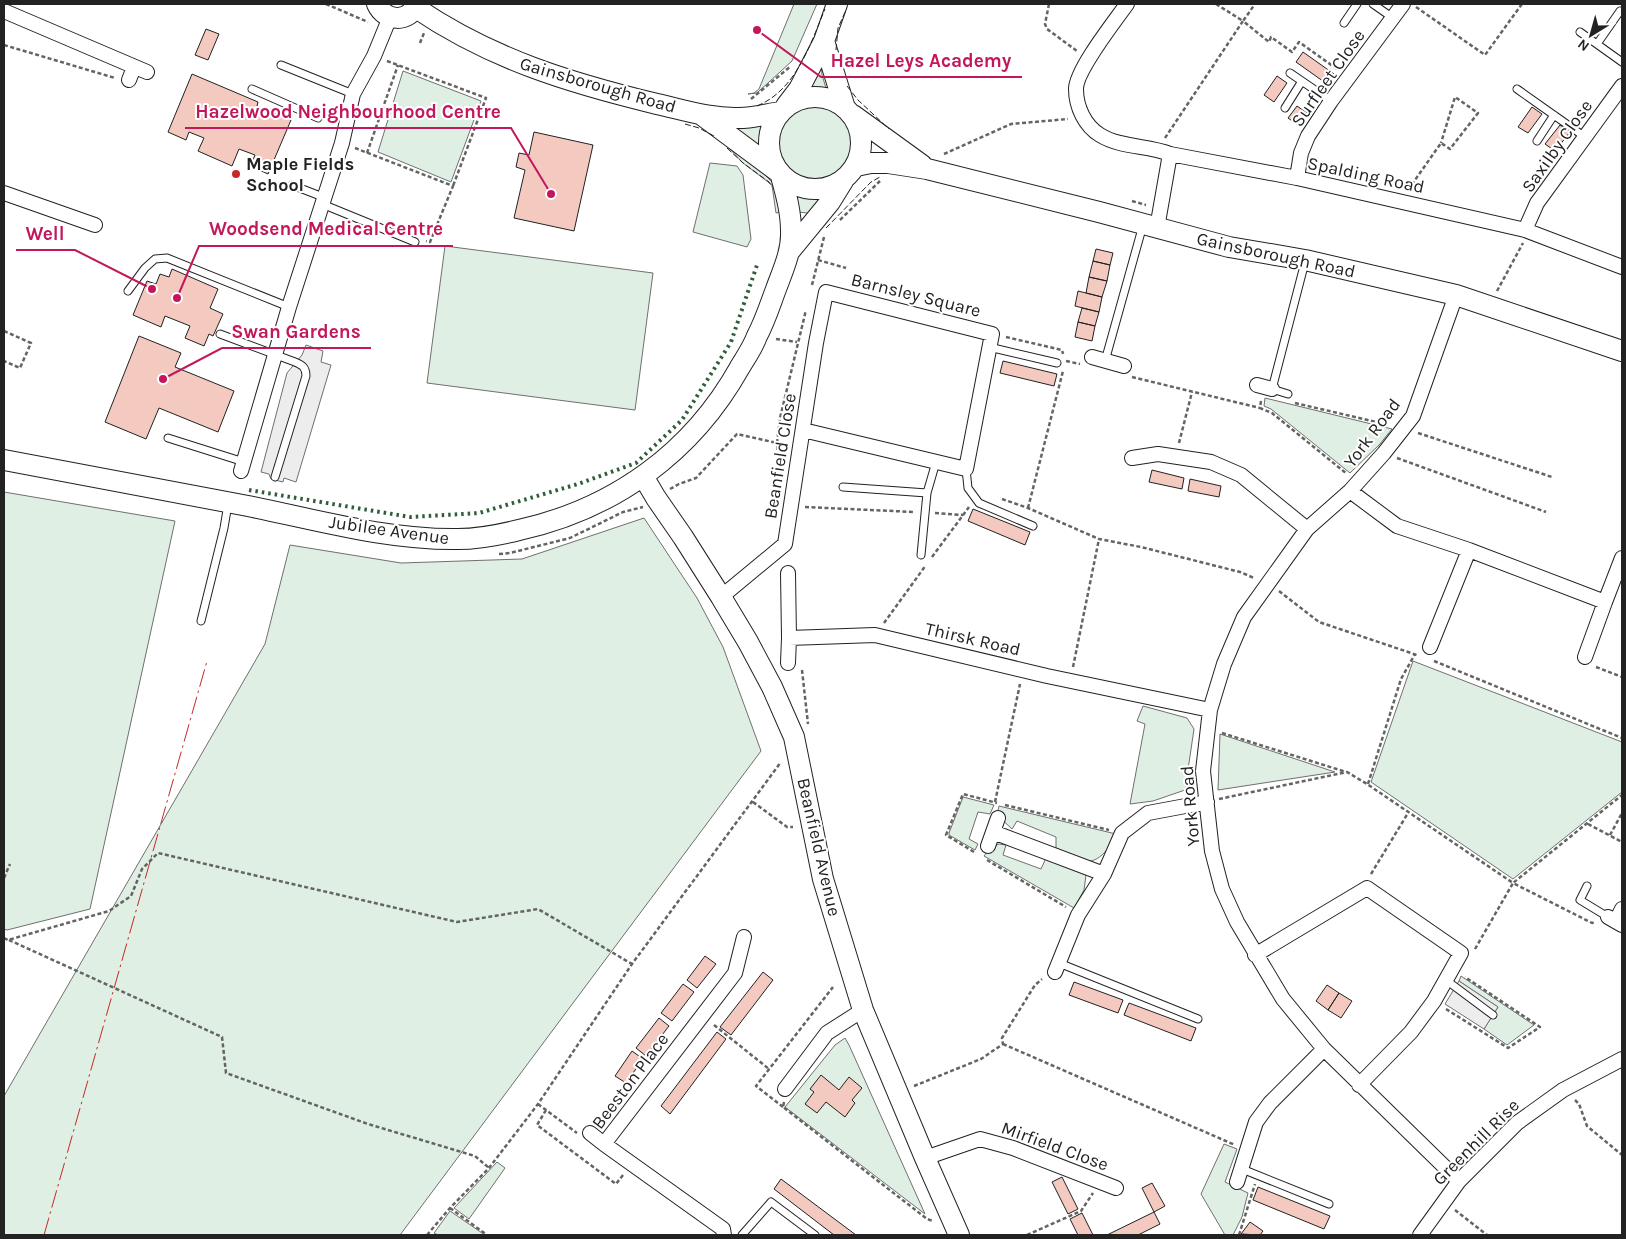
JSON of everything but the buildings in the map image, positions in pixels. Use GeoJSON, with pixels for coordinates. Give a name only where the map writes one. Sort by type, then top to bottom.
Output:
{"type":"FeatureCollection","features":[{"type":"Feature","properties":{"kind":"street"},"geometry":{"type":"LineString","coordinates":[[824,41],[849,111],[861,135],[862,148],[849,173],[831,187],[811,189],[792,184],[780,174],[770,157],[768,141],[772,125],[799,89],[824,41],[837,4]]}},
{"type":"Feature","properties":{"kind":"street"},"geometry":{"type":"LineString","coordinates":[[1082,118],[1076,88],[1088,59],[1127,4]]}},
{"type":"Feature","properties":{"kind":"street","name":"Surfleet Close"},"geometry":{"type":"LineString","coordinates":[[1297,178],[1301,153],[1308,136],[1331,101],[1403,4]]}},
{"type":"Feature","properties":{"kind":"street"},"geometry":{"type":"LineString","coordinates":[[242,466],[322,200],[342,143],[353,94],[374,56],[384,17],[404,17],[417,6]]}},
{"type":"Feature","properties":{"kind":"street","name":"Gainsborough Road"},"geometry":{"type":"LineString","coordinates":[[417,6],[444,28],[506,58],[588,87],[702,116],[740,118],[783,110]]}},
{"type":"Feature","properties":{"kind":"street"},"geometry":{"type":"LineString","coordinates":[[4,12],[137,73]]}},
{"type":"Feature","properties":{"kind":"street","name":"Saxilby Close"},"geometry":{"type":"LineString","coordinates":[[1525,236],[1538,204],[1622,86]]}},
{"type":"Feature","properties":{"kind":"street"},"geometry":{"type":"LineString","coordinates":[[783,110],[797,100],[810,97],[824,97],[838,102],[849,111]]}},
{"type":"Feature","properties":{"kind":"street","name":"Gainsborough Road"},"geometry":{"type":"LineString","coordinates":[[849,111],[932,160],[1099,212],[1229,247],[1305,260],[1456,295],[1622,351]]}},
{"type":"Feature","properties":{"kind":"street","name":"Gainsborough Road"},"geometry":{"type":"LineString","coordinates":[[702,116],[780,174]]}},
{"type":"Feature","properties":{"kind":"street","name":"Spalding Road"},"geometry":{"type":"LineString","coordinates":[[1082,118],[1100,135],[1124,145],[1297,178],[1400,201],[1525,236],[1622,267]]}},
{"type":"Feature","properties":{"kind":"street"},"geometry":{"type":"LineString","coordinates":[[1150,226],[1166,152]]}},
{"type":"Feature","properties":{"kind":"street","name":"Gainsborough Road"},"geometry":{"type":"LineString","coordinates":[[849,173],[871,163],[932,160]]}},
{"type":"Feature","properties":{"kind":"street","name":"Jubilee Avenue"},"geometry":{"type":"LineString","coordinates":[[789,252],[830,202],[849,173]]}},
{"type":"Feature","properties":{"kind":"street","name":"Jubilee Avenue"},"geometry":{"type":"LineString","coordinates":[[4,460],[228,502],[368,531],[416,537],[460,540],[503,534],[569,516],[598,504],[643,476],[672,454],[699,427],[728,388],[757,337],[789,252],[791,231],[787,197],[780,174]]}},
{"type":"Feature","properties":{"kind":"street"},"geometry":{"type":"LineString","coordinates":[[4,193],[95,225]]}},
{"type":"Feature","properties":{"kind":"street","name":"Barnsley Square"},"geometry":{"type":"LineString","coordinates":[[826,292],[992,334],[989,347]]}},
{"type":"Feature","properties":{"kind":"street","name":"Beanfield Close"},"geometry":{"type":"LineString","coordinates":[[721,597],[785,544],[826,292]]}},
{"type":"Feature","properties":{"kind":"street","name":"York Road"},"geometry":{"type":"LineString","coordinates":[[1456,295],[1413,416],[1354,487],[1307,529],[1244,617],[1224,664],[1210,710],[1203,771],[1212,851],[1222,889],[1237,922],[1283,999],[1324,1049],[1459,1182]]}},
{"type":"Feature","properties":{"kind":"street"},"geometry":{"type":"LineString","coordinates":[[803,430],[966,469],[989,347]]}},
{"type":"Feature","properties":{"kind":"street"},"geometry":{"type":"LineString","coordinates":[[1099,359],[1124,366]]}},
{"type":"Feature","properties":{"kind":"street"},"geometry":{"type":"LineString","coordinates":[[1132,458],[1158,454],[1211,462],[1240,475],[1307,529]]}},
{"type":"Feature","properties":{"kind":"street","name":"Beanfield Avenue"},"geometry":{"type":"LineString","coordinates":[[643,476],[721,597],[772,687],[794,737],[823,879],[863,1010],[959,1235]]}},
{"type":"Feature","properties":{"kind":"street"},"geometry":{"type":"LineString","coordinates":[[1354,487],[1397,526],[1470,550],[1606,602]]}},
{"type":"Feature","properties":{"kind":"street"},"geometry":{"type":"LineString","coordinates":[[1427,652],[1470,550]]}},
{"type":"Feature","properties":{"kind":"street"},"geometry":{"type":"LineString","coordinates":[[1585,657],[1622,558]]}},
{"type":"Feature","properties":{"kind":"street"},"geometry":{"type":"LineString","coordinates":[[788,573],[788,663]]}},
{"type":"Feature","properties":{"kind":"street","name":"Thirsk Road"},"geometry":{"type":"LineString","coordinates":[[789,638],[875,636],[1071,681],[1210,710]]}},
{"type":"Feature","properties":{"kind":"street"},"geometry":{"type":"LineString","coordinates":[[1057,967],[1078,914],[1104,874],[1122,833],[1148,813],[1207,802]]}},
{"type":"Feature","properties":{"kind":"street"},"geometry":{"type":"LineString","coordinates":[[988,846],[998,818]]}},
{"type":"Feature","properties":{"kind":"street"},"geometry":{"type":"LineString","coordinates":[[993,832],[1104,874]]}},
{"type":"Feature","properties":{"kind":"street"},"geometry":{"type":"LineString","coordinates":[[1256,955],[1367,888],[1461,953],[1434,1001],[1411,1032],[1359,1085]]}},
{"type":"Feature","properties":{"kind":"street","name":"Beeston Place"},"geometry":{"type":"LineString","coordinates":[[724,1235],[723,1229],[604,1144],[735,973],[744,937]]}},
{"type":"Feature","properties":{"kind":"street"},"geometry":{"type":"LineString","coordinates":[[785,1089],[827,1033],[863,1010]]}},
{"type":"Feature","properties":{"kind":"street"},"geometry":{"type":"LineString","coordinates":[[1239,1176],[1256,1122],[1270,1103],[1324,1049]]}},
{"type":"Feature","properties":{"kind":"street","name":"Greenhill Rise"},"geometry":{"type":"LineString","coordinates":[[1420,1235],[1459,1182],[1517,1123],[1563,1090],[1622,1059]]}},
{"type":"Feature","properties":{"kind":"street"},"geometry":{"type":"LineString","coordinates":[[590,1133],[604,1144]]}},
{"type":"Feature","properties":{"kind":"street","name":"Mirfield Close"},"geometry":{"type":"LineString","coordinates":[[925,1158],[980,1139],[1013,1148],[1116,1188]]}},
{"type":"Feature","properties":{"kind":"lane"},"geometry":{"type":"LineString","coordinates":[[1344,23],[1356,4]]}},
{"type":"Feature","properties":{"kind":"lane"},"geometry":{"type":"LineString","coordinates":[[1373,4],[1393,18]]}},
{"type":"Feature","properties":{"kind":"lane"},"geometry":{"type":"LineString","coordinates":[[1597,44],[1620,11]]}},
{"type":"Feature","properties":{"kind":"lane"},"geometry":{"type":"LineString","coordinates":[[1580,32],[1622,62]]}},
{"type":"Feature","properties":{"kind":"lane"},"geometry":{"type":"LineString","coordinates":[[281,65],[353,94]]}},
{"type":"Feature","properties":{"kind":"lane"},"geometry":{"type":"LineString","coordinates":[[1290,73],[1331,101]]}},
{"type":"Feature","properties":{"kind":"lane"},"geometry":{"type":"LineString","coordinates":[[1285,108],[1302,81]]}},
{"type":"Feature","properties":{"kind":"lane"},"geometry":{"type":"LineString","coordinates":[[252,89],[318,118]]}},
{"type":"Feature","properties":{"kind":"lane"},"geometry":{"type":"LineString","coordinates":[[1517,89],[1585,137]]}},
{"type":"Feature","properties":{"kind":"lane"},"geometry":{"type":"LineString","coordinates":[[1537,141],[1554,115]]}},
{"type":"Feature","properties":{"kind":"lane"},"geometry":{"type":"LineString","coordinates":[[292,185],[415,242]]}},
{"type":"Feature","properties":{"kind":"lane"},"geometry":{"type":"LineString","coordinates":[[1099,359],[1150,226]]}},
{"type":"Feature","properties":{"kind":"lane"},"geometry":{"type":"LineString","coordinates":[[128,291],[145,268],[155,259],[167,258],[289,308]]}},
{"type":"Feature","properties":{"kind":"lane"},"geometry":{"type":"LineString","coordinates":[[1288,394],[1264,390],[1305,260]]}},
{"type":"Feature","properties":{"kind":"lane"},"geometry":{"type":"LineString","coordinates":[[220,334],[301,364],[304,367],[306,376],[276,477]]}},
{"type":"Feature","properties":{"kind":"lane"},"geometry":{"type":"LineString","coordinates":[[989,347],[1057,363]]}},
{"type":"Feature","properties":{"kind":"lane"},"geometry":{"type":"LineString","coordinates":[[168,438],[242,466]]}},
{"type":"Feature","properties":{"kind":"lane"},"geometry":{"type":"LineString","coordinates":[[921,555],[927,493],[936,462]]}},
{"type":"Feature","properties":{"kind":"lane"},"geometry":{"type":"LineString","coordinates":[[966,469],[968,488],[979,503],[1033,526]]}},
{"type":"Feature","properties":{"kind":"lane"},"geometry":{"type":"LineString","coordinates":[[842,488],[927,493]]}},
{"type":"Feature","properties":{"kind":"lane"},"geometry":{"type":"LineString","coordinates":[[201,621],[224,528],[228,502]]}},
{"type":"Feature","properties":{"kind":"lane"},"geometry":{"type":"LineString","coordinates":[[1587,886],[1580,900],[1617,918]]}},
{"type":"Feature","properties":{"kind":"lane"},"geometry":{"type":"LineString","coordinates":[[1057,967],[1198,1019]]}},
{"type":"Feature","properties":{"kind":"lane"},"geometry":{"type":"LineString","coordinates":[[1446,980],[1493,1015]]}},
{"type":"Feature","properties":{"kind":"lane"},"geometry":{"type":"LineString","coordinates":[[1239,1176],[1258,1176],[1330,1204]]}},
{"type":"Feature","properties":{"kind":"lane"},"geometry":{"type":"LineString","coordinates":[[742,1235],[770,1202],[815,1235]]}},
{"type":"Feature","properties":{"kind":"path"},"geometry":{"type":"LineString","coordinates":[[326,4],[384,17]]}},
{"type":"Feature","properties":{"kind":"path"},"geometry":{"type":"LineString","coordinates":[[1049,4],[1047,29],[1088,59]]}},
{"type":"Feature","properties":{"kind":"path"},"geometry":{"type":"LineString","coordinates":[[1216,4],[1243,21],[1270,42],[1271,37],[1292,52],[1299,42],[1349,77]]}},
{"type":"Feature","properties":{"kind":"path"},"geometry":{"type":"LineString","coordinates":[[1166,152],[1167,134],[1255,4]]}},
{"type":"Feature","properties":{"kind":"path"},"geometry":{"type":"LineString","coordinates":[[1411,4],[1485,55],[1522,4]]}},
{"type":"Feature","properties":{"kind":"path"},"geometry":{"type":"LineString","coordinates":[[4,46],[120,80],[137,73]]}},
{"type":"Feature","properties":{"kind":"path"},"geometry":{"type":"LineString","coordinates":[[374,56],[486,98],[430,242],[425,240],[415,242]]}},
{"type":"Feature","properties":{"kind":"path"},"geometry":{"type":"LineString","coordinates":[[745,104],[794,64]]}},
{"type":"Feature","properties":{"kind":"path"},"geometry":{"type":"LineString","coordinates":[[367,153],[398,65]]}},
{"type":"Feature","properties":{"kind":"path"},"geometry":{"type":"LineString","coordinates":[[1400,201],[1441,143],[1455,97],[1478,113],[1450,150],[1441,143]]}},
{"type":"Feature","properties":{"kind":"path"},"geometry":{"type":"LineString","coordinates":[[932,160],[1011,124],[1082,118]]}},
{"type":"Feature","properties":{"kind":"path"},"geometry":{"type":"LineString","coordinates":[[342,143],[453,186]]}},
{"type":"Feature","properties":{"kind":"path"},"geometry":{"type":"LineString","coordinates":[[944,154],[954,156]]}},
{"type":"Feature","properties":{"kind":"path"},"geometry":{"type":"LineString","coordinates":[[838,222],[884,177]]}},
{"type":"Feature","properties":{"kind":"path"},"geometry":{"type":"LineString","coordinates":[[1127,200],[1146,204],[1150,199]]}},
{"type":"Feature","properties":{"kind":"path"},"geometry":{"type":"LineString","coordinates":[[1495,296],[1525,236]]}},
{"type":"Feature","properties":{"kind":"path"},"geometry":{"type":"LineString","coordinates":[[818,260],[846,268]]}},
{"type":"Feature","properties":{"kind":"path"},"geometry":{"type":"LineString","coordinates":[[4,331],[31,343],[20,368],[4,361]]}},
{"type":"Feature","properties":{"kind":"path"},"geometry":{"type":"LineString","coordinates":[[774,509],[780,418],[798,342],[776,339]]}},
{"type":"Feature","properties":{"kind":"path"},"geometry":{"type":"LineString","coordinates":[[1028,508],[1063,370]]}},
{"type":"Feature","properties":{"kind":"path"},"geometry":{"type":"LineString","coordinates":[[1264,390],[1260,408],[1272,412],[1354,487]]}},
{"type":"Feature","properties":{"kind":"path"},"geometry":{"type":"LineString","coordinates":[[1175,457],[1192,392]]}},
{"type":"Feature","properties":{"kind":"path"},"geometry":{"type":"LineString","coordinates":[[671,489],[696,478],[737,434],[800,448]]}},
{"type":"Feature","properties":{"kind":"path"},"geometry":{"type":"LineString","coordinates":[[1384,453],[1546,512]]}},
{"type":"Feature","properties":{"kind":"path"},"geometry":{"type":"LineString","coordinates":[[995,497],[1028,508],[1099,539],[1141,547],[1240,572],[1278,590],[1319,622],[1415,654],[1427,652]]}},
{"type":"Feature","properties":{"kind":"path"},"geometry":{"type":"LineString","coordinates":[[791,506],[963,515]]}},
{"type":"Feature","properties":{"kind":"path"},"geometry":{"type":"LineString","coordinates":[[1071,681],[1099,539]]}},
{"type":"Feature","properties":{"kind":"path"},"geometry":{"type":"LineString","coordinates":[[1415,654],[1427,652]]}},
{"type":"Feature","properties":{"kind":"path"},"geometry":{"type":"LineString","coordinates":[[1368,784],[1401,679],[1415,654]]}},
{"type":"Feature","properties":{"kind":"path"},"geometry":{"type":"LineString","coordinates":[[1585,657],[1596,668],[1622,677]]}},
{"type":"Feature","properties":{"kind":"path"},"geometry":{"type":"LineString","coordinates":[[1433,661],[1622,738]]}},
{"type":"Feature","properties":{"kind":"path"},"geometry":{"type":"LineString","coordinates":[[788,663],[800,662],[809,730],[794,737]]}},
{"type":"Feature","properties":{"kind":"path"},"geometry":{"type":"LineString","coordinates":[[995,802],[1023,670]]}},
{"type":"Feature","properties":{"kind":"path"},"geometry":{"type":"LineString","coordinates":[[1208,728],[1347,772],[1368,784],[1513,883],[1592,923],[1617,918]]}},
{"type":"Feature","properties":{"kind":"path"},"geometry":{"type":"LineString","coordinates":[[433,1235],[428,1234],[489,1168],[538,1104],[632,964],[781,765],[783,756]]}},
{"type":"Feature","properties":{"kind":"path"},"geometry":{"type":"LineString","coordinates":[[1207,802],[1347,772]]}},
{"type":"Feature","properties":{"kind":"path"},"geometry":{"type":"LineString","coordinates":[[1461,953],[1474,951],[1513,883],[1622,795]]}},
{"type":"Feature","properties":{"kind":"path"},"geometry":{"type":"LineString","coordinates":[[753,802],[787,827],[793,827]]}},
{"type":"Feature","properties":{"kind":"path"},"geometry":{"type":"LineString","coordinates":[[1367,888],[1370,876],[1409,812]]}},
{"type":"Feature","properties":{"kind":"path"},"geometry":{"type":"LineString","coordinates":[[1610,835],[1622,813]]}},
{"type":"Feature","properties":{"kind":"path"},"geometry":{"type":"LineString","coordinates":[[1588,824],[1622,842]]}},
{"type":"Feature","properties":{"kind":"path"},"geometry":{"type":"LineString","coordinates":[[8,940],[109,911],[131,896],[142,869],[158,853],[457,922],[538,909],[632,964]]}},
{"type":"Feature","properties":{"kind":"path"},"geometry":{"type":"LineString","coordinates":[[4,878],[10,864]]}},
{"type":"Feature","properties":{"kind":"path"},"geometry":{"type":"LineString","coordinates":[[4,938],[222,1038],[226,1073],[368,1124],[475,1156],[489,1168]]}},
{"type":"Feature","properties":{"kind":"path"},"geometry":{"type":"LineString","coordinates":[[1003,1044],[1002,1038],[1035,985],[1057,967]]}},
{"type":"Feature","properties":{"kind":"path"},"geometry":{"type":"LineString","coordinates":[[832,987],[756,1086],[927,1220],[935,1221]]}},
{"type":"Feature","properties":{"kind":"path"},"geometry":{"type":"LineString","coordinates":[[703,1016],[769,1069]]}},
{"type":"Feature","properties":{"kind":"path"},"geometry":{"type":"LineString","coordinates":[[898,1092],[982,1059],[1003,1044]]}},
{"type":"Feature","properties":{"kind":"path"},"geometry":{"type":"LineString","coordinates":[[1003,1044],[1248,1150]]}},
{"type":"Feature","properties":{"kind":"path"},"geometry":{"type":"LineString","coordinates":[[783,1107],[785,1089]]}},
{"type":"Feature","properties":{"kind":"path"},"geometry":{"type":"LineString","coordinates":[[1563,1090],[1579,1104],[1587,1126],[1622,1155]]}},
{"type":"Feature","properties":{"kind":"path"},"geometry":{"type":"LineString","coordinates":[[538,1104],[583,1138],[590,1133]]}},
{"type":"Feature","properties":{"kind":"path"},"geometry":{"type":"LineString","coordinates":[[546,1110],[537,1125],[616,1184],[632,1164]]}},
{"type":"Feature","properties":{"kind":"path"},"geometry":{"type":"LineString","coordinates":[[1239,1235],[1258,1176]]}},
{"type":"Feature","properties":{"kind":"path"},"geometry":{"type":"LineString","coordinates":[[1027,1235],[1081,1211],[1101,1181]]}},
{"type":"Feature","properties":{"kind":"path"},"geometry":{"type":"LineString","coordinates":[[1444,1200],[1487,1235]]}},
{"type":"Feature","properties":{"kind":"path"},"geometry":{"type":"LineString","coordinates":[[450,1208],[487,1235]]}},
{"type":"Feature","properties":{"kind":"green space"},"geometry":{"type":"Polygon","coordinates":[[[794,4],[817,4],[792,61],[757,93],[748,94],[754,93],[759,89],[794,4]]]}},
{"type":"Feature","properties":{"kind":"green space"},"geometry":{"type":"Polygon","coordinates":[[[821,62],[826,88],[824,90],[807,90],[821,62]]]}},
{"type":"Feature","properties":{"kind":"green space"},"geometry":{"type":"Polygon","coordinates":[[[403,71],[481,101],[451,182],[378,152],[403,71]]]}},
{"type":"Feature","properties":{"kind":"green space"},"geometry":{"type":"Polygon","coordinates":[[[815,104],[830,107],[847,121],[851,128],[854,143],[851,158],[837,175],[830,179],[815,182],[800,179],[783,165],[779,158],[776,143],[779,128],[793,111],[800,107],[815,104]]]}},
{"type":"Feature","properties":{"kind":"green space"},"geometry":{"type":"Polygon","coordinates":[[[765,122],[761,135],[760,151],[735,133],[739,124],[765,122]]]}},
{"type":"Feature","properties":{"kind":"green space"},"geometry":{"type":"Polygon","coordinates":[[[729,145],[775,185],[782,212],[776,213],[772,185],[743,163],[728,147],[729,145]]]}},
{"type":"Feature","properties":{"kind":"green space"},"geometry":{"type":"Polygon","coordinates":[[[710,163],[737,166],[743,175],[751,239],[747,247],[693,232],[710,163]]]}},
{"type":"Feature","properties":{"kind":"green space"},"geometry":{"type":"Polygon","coordinates":[[[796,195],[813,198],[822,197],[812,217],[807,213],[798,212],[796,195]]]}},
{"type":"Feature","properties":{"kind":"green space"},"geometry":{"type":"Polygon","coordinates":[[[445,246],[653,273],[635,410],[427,383],[445,246]]]}},
{"type":"Feature","properties":{"kind":"green space"},"geometry":{"type":"Polygon","coordinates":[[[1265,398],[1392,429],[1379,445],[1350,473],[1271,409],[1264,406],[1265,398]]]}},
{"type":"Feature","properties":{"kind":"green space"},"geometry":{"type":"Polygon","coordinates":[[[4,492],[175,521],[90,909],[7,930],[4,929],[4,492]]]}},
{"type":"Feature","properties":{"kind":"green space"},"geometry":{"type":"Polygon","coordinates":[[[644,518],[697,598],[723,647],[761,751],[400,1235],[4,1235],[4,1096],[265,644],[290,545],[401,563],[522,559],[644,518]]]}},
{"type":"Feature","properties":{"kind":"green space"},"geometry":{"type":"Polygon","coordinates":[[[1413,661],[1622,742],[1622,792],[1513,879],[1371,782],[1413,661]]]}},
{"type":"Feature","properties":{"kind":"green space"},"geometry":{"type":"Polygon","coordinates":[[[1143,706],[1187,718],[1194,729],[1185,790],[1153,801],[1130,804],[1145,724],[1137,721],[1143,706]]]}},
{"type":"Feature","properties":{"kind":"green space"},"geometry":{"type":"Polygon","coordinates":[[[1220,734],[1335,772],[1218,790],[1220,734]]]}},
{"type":"Feature","properties":{"kind":"green space"},"geometry":{"type":"Polygon","coordinates":[[[963,797],[994,805],[990,814],[978,812],[969,839],[978,844],[975,850],[949,835],[963,797]]]}},
{"type":"Feature","properties":{"kind":"green space"},"geometry":{"type":"Polygon","coordinates":[[[999,806],[1116,834],[1100,857],[1095,860],[1085,861],[1056,848],[1056,837],[1017,821],[1012,829],[997,815],[999,806]]]}},
{"type":"Feature","properties":{"kind":"green space"},"geometry":{"type":"Polygon","coordinates":[[[999,844],[1006,845],[1003,855],[1041,869],[1046,858],[1086,875],[1084,890],[1074,908],[984,856],[991,847],[999,844]]]}},
{"type":"Feature","properties":{"kind":"green space"},"geometry":{"type":"Polygon","coordinates":[[[1461,976],[1534,1025],[1507,1045],[1484,1029],[1498,1007],[1459,981],[1461,976]]]}},
{"type":"Feature","properties":{"kind":"green space"},"geometry":{"type":"Polygon","coordinates":[[[845,1038],[925,1214],[785,1107],[835,1045],[845,1038]]]}},
{"type":"Feature","properties":{"kind":"green space"},"geometry":{"type":"Polygon","coordinates":[[[1224,1144],[1237,1149],[1225,1182],[1248,1193],[1242,1217],[1233,1235],[1225,1235],[1201,1194],[1224,1144]]]}},
{"type":"Feature","properties":{"kind":"green space"},"geometry":{"type":"Polygon","coordinates":[[[497,1162],[505,1168],[469,1219],[454,1208],[497,1162]]]}},
{"type":"Feature","properties":{"kind":"green space"},"geometry":{"type":"Polygon","coordinates":[[[450,1211],[485,1235],[438,1235],[434,1233],[450,1211]]]}},
{"type":"Feature","properties":{"kind":"shaded area"},"geometry":{"type":"Polygon","coordinates":[[[306,345],[323,351],[321,362],[331,365],[296,482],[284,478],[283,482],[271,479],[269,474],[261,472],[287,373],[302,355],[306,345]]]}},
{"type":"Feature","properties":{"kind":"shaded area"},"geometry":{"type":"Polygon","coordinates":[[[1459,981],[1498,1007],[1484,1029],[1445,1004],[1459,981]]]}},
{"type":"Feature","properties":{"kind":"hedge"},"geometry":{"type":"LineString","coordinates":[[249,490],[410,517],[479,513],[578,484],[636,463],[682,420],[731,342],[758,262]]}},
{"type":"Feature","properties":{"kind":"fence"},"geometry":{"type":"LineString","coordinates":[[757,106],[771,99],[792,78],[807,51],[825,9]]}},
{"type":"Feature","properties":{"kind":"fence"},"geometry":{"type":"LineString","coordinates":[[836,50],[838,28],[846,10]]}},
{"type":"Feature","properties":{"kind":"fence"},"geometry":{"type":"LineString","coordinates":[[847,86],[858,100],[889,129]]}},
{"type":"Feature","properties":{"kind":"fence"},"geometry":{"type":"LineString","coordinates":[[685,124],[699,128],[714,136]]}},
{"type":"Feature","properties":{"kind":"fence"},"geometry":{"type":"LineString","coordinates":[[727,148],[743,163],[769,182],[772,187]]}},
{"type":"Feature","properties":{"kind":"fence"},"geometry":{"type":"LineString","coordinates":[[826,228],[871,182],[880,177]]}},
{"type":"Feature","properties":{"kind":"power"},"geometry":{"type":"LineString","coordinates":[[44,1235],[207,661]]}},
{"type":"Feature","properties":{"kind":"place","name":"Hazel Leys Academy"},"geometry":{"type":"Point","coordinates":[757,30]}},
{"type":"Feature","properties":{"kind":"place","name":"Maple Fields School"},"geometry":{"type":"Point","coordinates":[236,174]}},
{"type":"Feature","properties":{"kind":"place","name":"Hazelwood Neighbourhood Centre"},"geometry":{"type":"Point","coordinates":[551,194]}},
{"type":"Feature","properties":{"kind":"place","name":"Well"},"geometry":{"type":"Point","coordinates":[152,289]}},
{"type":"Feature","properties":{"kind":"place","name":"Woodsend Medical Centre"},"geometry":{"type":"Point","coordinates":[177,298]}},
{"type":"Feature","properties":{"kind":"place","name":"Swan Gardens"},"geometry":{"type":"Point","coordinates":[163,379]}}]}
